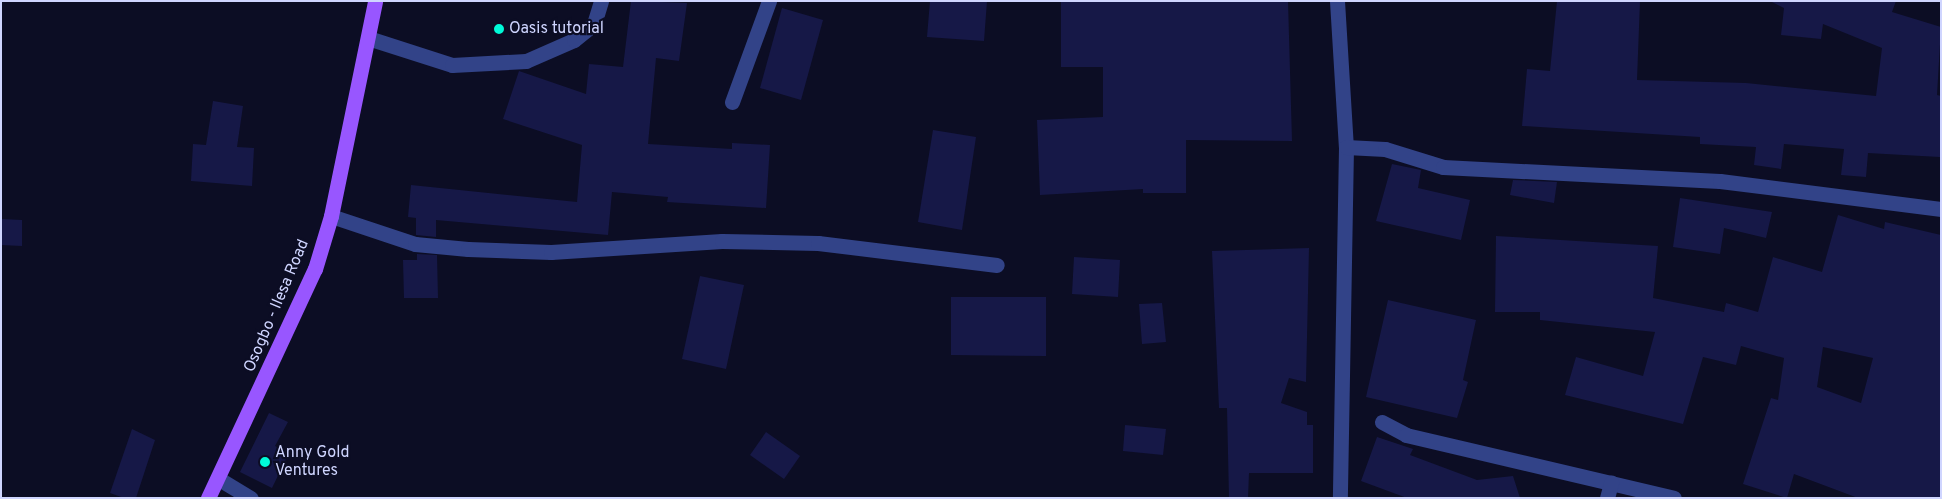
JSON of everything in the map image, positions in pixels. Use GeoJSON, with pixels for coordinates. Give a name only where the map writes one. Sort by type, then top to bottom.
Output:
{"type":"FeatureCollection","features":[{"type":"Feature","properties":{"kind":"main road","name":"Osogbo - Ilesa Road"},"geometry":{"type":"LineString","coordinates":[[208,498],[219,479],[311,278],[331,216],[375,1]]}},
{"type":"Feature","properties":{"kind":"street"},"geometry":{"type":"LineString","coordinates":[[368,38],[452,65],[526,61],[574,40],[594,24],[601,1]]}},
{"type":"Feature","properties":{"kind":"street"},"geometry":{"type":"LineString","coordinates":[[732,102],[769,1]]}},
{"type":"Feature","properties":{"kind":"street"},"geometry":{"type":"LineString","coordinates":[[1337,1],[1346,147],[1340,498]]}},
{"type":"Feature","properties":{"kind":"street"},"geometry":{"type":"LineString","coordinates":[[1346,147],[1385,149],[1443,167],[1720,180],[1941,209]]}},
{"type":"Feature","properties":{"kind":"street"},"geometry":{"type":"LineString","coordinates":[[331,216],[415,244],[468,249],[552,252],[722,241],[818,243],[997,265]]}},
{"type":"Feature","properties":{"kind":"street"},"geometry":{"type":"LineString","coordinates":[[1382,422],[1406,435],[1674,498]]}},
{"type":"Feature","properties":{"kind":"street"},"geometry":{"type":"LineString","coordinates":[[219,479],[251,498]]}},
{"type":"Feature","properties":{"kind":"street"},"geometry":{"type":"LineString","coordinates":[[1607,498],[1611,483]]}},
{"type":"Feature","properties":{"kind":"building"},"geometry":{"type":"Polygon","coordinates":[[[631,1],[687,3],[679,61],[656,58],[648,144],[732,149],[732,143],[770,145],[766,208],[667,202],[668,197],[612,192],[608,235],[436,220],[436,237],[416,235],[416,218],[408,217],[411,185],[577,202],[582,145],[503,119],[519,71],[586,94],[589,64],[623,67],[631,1]]]}},
{"type":"Feature","properties":{"kind":"building"},"geometry":{"type":"Polygon","coordinates":[[[930,1],[987,1],[984,41],[927,37],[930,1]]]}},
{"type":"Feature","properties":{"kind":"building"},"geometry":{"type":"Polygon","coordinates":[[[1061,1],[1288,1],[1292,141],[1186,140],[1186,193],[1143,193],[1143,189],[1040,195],[1037,120],[1103,117],[1103,67],[1061,67],[1061,1]]]}},
{"type":"Feature","properties":{"kind":"building"},"geometry":{"type":"Polygon","coordinates":[[[1557,1],[1640,1],[1637,80],[1746,83],[1876,96],[1882,48],[1823,24],[1821,39],[1781,35],[1784,8],[1770,1],[1896,1],[1892,12],[1941,27],[1937,95],[1941,96],[1940,157],[1868,153],[1866,177],[1841,175],[1844,149],[1784,144],[1781,169],[1754,165],[1756,147],[1700,144],[1700,137],[1522,126],[1527,69],[1550,71],[1557,1]]]}},
{"type":"Feature","properties":{"kind":"building"},"geometry":{"type":"Polygon","coordinates":[[[782,8],[823,20],[801,100],[760,88],[782,8]]]}},
{"type":"Feature","properties":{"kind":"building"},"geometry":{"type":"Polygon","coordinates":[[[213,101],[243,106],[237,147],[254,148],[252,186],[191,181],[193,144],[206,145],[213,101]]]}},
{"type":"Feature","properties":{"kind":"building"},"geometry":{"type":"Polygon","coordinates":[[[933,130],[976,137],[962,230],[918,222],[933,130]]]}},
{"type":"Feature","properties":{"kind":"building"},"geometry":{"type":"Polygon","coordinates":[[[1392,164],[1421,170],[1418,188],[1470,200],[1461,240],[1376,221],[1392,164]]]}},
{"type":"Feature","properties":{"kind":"building"},"geometry":{"type":"Polygon","coordinates":[[[1513,180],[1557,182],[1554,203],[1510,195],[1513,180]]]}},
{"type":"Feature","properties":{"kind":"building"},"geometry":{"type":"Polygon","coordinates":[[[1680,198],[1772,212],[1766,238],[1724,228],[1720,254],[1673,247],[1680,198]]]}},
{"type":"Feature","properties":{"kind":"building"},"geometry":{"type":"Polygon","coordinates":[[[1838,215],[1884,229],[1885,222],[1941,235],[1941,498],[1858,498],[1794,474],[1787,498],[1743,484],[1771,398],[1778,400],[1784,358],[1741,346],[1736,365],[1703,357],[1683,424],[1565,395],[1576,357],[1643,376],[1655,332],[1540,320],[1540,312],[1495,312],[1496,236],[1658,246],[1653,298],[1724,312],[1726,303],[1758,312],[1773,257],[1822,272],[1838,215]],[[1823,347],[1817,387],[1861,403],[1873,358],[1823,347]]]}},
{"type":"Feature","properties":{"kind":"building"},"geometry":{"type":"Polygon","coordinates":[[[1,219],[22,220],[22,246],[1,245],[1,219]]]}},
{"type":"Feature","properties":{"kind":"building"},"geometry":{"type":"Polygon","coordinates":[[[1309,248],[1306,382],[1289,378],[1281,403],[1307,412],[1307,425],[1313,425],[1313,473],[1249,473],[1248,498],[1229,498],[1227,408],[1219,408],[1212,251],[1309,248]]]}},
{"type":"Feature","properties":{"kind":"building"},"geometry":{"type":"Polygon","coordinates":[[[417,254],[437,255],[438,298],[404,298],[403,260],[417,260],[417,254]]]}},
{"type":"Feature","properties":{"kind":"building"},"geometry":{"type":"Polygon","coordinates":[[[1074,257],[1120,260],[1118,297],[1072,294],[1074,257]]]}},
{"type":"Feature","properties":{"kind":"building"},"geometry":{"type":"Polygon","coordinates":[[[700,276],[744,285],[726,369],[682,359],[700,276]]]}},
{"type":"Feature","properties":{"kind":"building"},"geometry":{"type":"Polygon","coordinates":[[[951,297],[1046,297],[1046,356],[951,355],[951,297]]]}},
{"type":"Feature","properties":{"kind":"building"},"geometry":{"type":"Polygon","coordinates":[[[1388,300],[1476,320],[1463,380],[1468,382],[1457,418],[1366,397],[1388,300]]]}},
{"type":"Feature","properties":{"kind":"building"},"geometry":{"type":"Polygon","coordinates":[[[1162,303],[1166,342],[1142,344],[1139,304],[1162,303]]]}},
{"type":"Feature","properties":{"kind":"building","name":"Anny Gold Ventures"},"geometry":{"type":"Polygon","coordinates":[[[269,413],[288,422],[275,446],[289,453],[272,488],[240,472],[269,413]]]}},
{"type":"Feature","properties":{"kind":"building"},"geometry":{"type":"Polygon","coordinates":[[[1125,425],[1166,429],[1163,455],[1123,451],[1125,425]]]}},
{"type":"Feature","properties":{"kind":"building"},"geometry":{"type":"Polygon","coordinates":[[[132,429],[155,440],[136,498],[124,498],[110,493],[132,429]]]}},
{"type":"Feature","properties":{"kind":"building"},"geometry":{"type":"Polygon","coordinates":[[[766,432],[800,456],[784,479],[750,455],[766,432]]]}},
{"type":"Feature","properties":{"kind":"building"},"geometry":{"type":"Polygon","coordinates":[[[1377,437],[1413,449],[1410,455],[1477,480],[1513,476],[1520,498],[1407,498],[1361,481],[1377,437]]]}},
{"type":"Feature","properties":{"kind":"place","name":"Oasis tutorial"},"geometry":{"type":"Point","coordinates":[499,29]}},
{"type":"Feature","properties":{"kind":"place","name":"Anny Gold Ventures"},"geometry":{"type":"Point","coordinates":[265,462]}}]}
